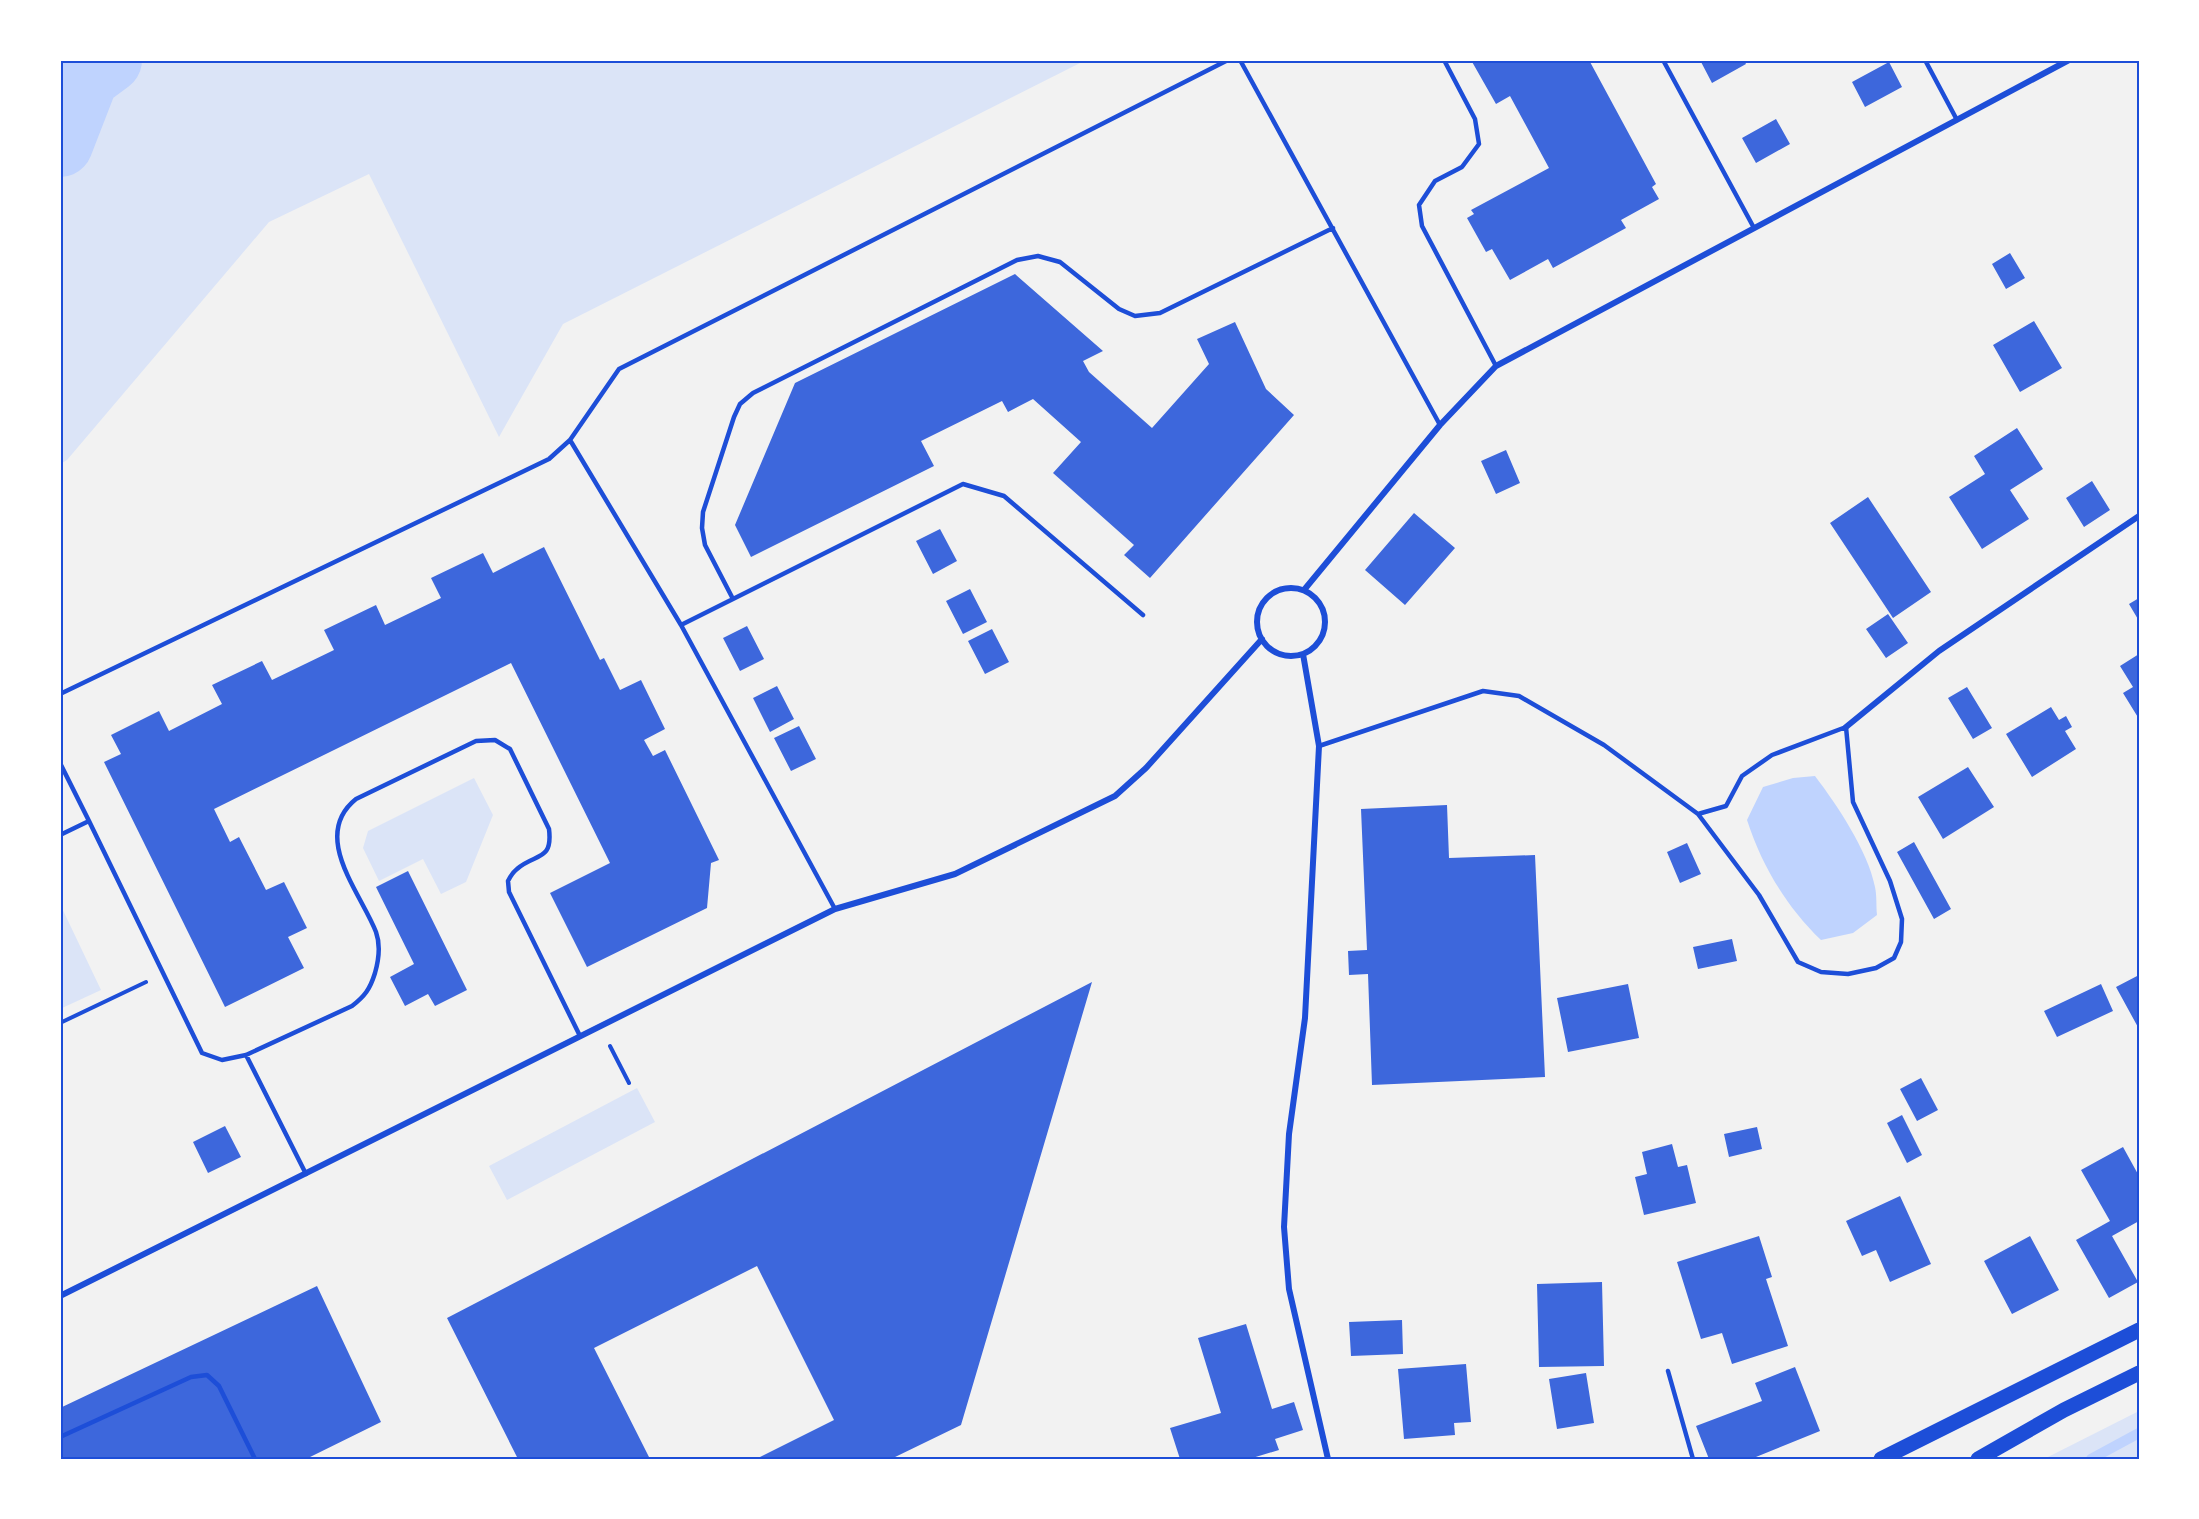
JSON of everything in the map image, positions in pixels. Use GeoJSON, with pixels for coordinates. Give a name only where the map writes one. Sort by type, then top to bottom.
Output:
{"type":"FeatureCollection","features":[{"type":"Feature","properties":{"kind":"main road"},"geometry":{"type":"LineString","coordinates":[[1881,1459],[2139,1330]]}},
{"type":"Feature","properties":{"kind":"main road"},"geometry":{"type":"LineString","coordinates":[[1978,1459],[2064,1410],[2139,1373]]}},
{"type":"Feature","properties":{"kind":"street"},"geometry":{"type":"LineString","coordinates":[[1304,590],[1440,425],[1496,366],[2069,60]]}},
{"type":"Feature","properties":{"kind":"street"},"geometry":{"type":"LineString","coordinates":[[1846,727],[1939,651],[2139,516]]}},
{"type":"Feature","properties":{"kind":"street"},"geometry":{"type":"LineString","coordinates":[[1291,588],[1304,590],[1315,598],[1322,610],[1325,622],[1322,635],[1314,646],[1303,654],[1290,656],[1277,653],[1262,639],[1256,621],[1259,608],[1267,597],[1278,590],[1291,588]]}},
{"type":"Feature","properties":{"kind":"street"},"geometry":{"type":"LineString","coordinates":[[60,1296],[835,909],[956,874],[1114,796],[1146,768],[1262,639]]}},
{"type":"Feature","properties":{"kind":"street"},"geometry":{"type":"LineString","coordinates":[[1303,654],[1319,746],[1305,1018],[1289,1134],[1284,1227],[1289,1289],[1328,1459]]}},
{"type":"Feature","properties":{"kind":"lane"},"geometry":{"type":"LineString","coordinates":[[60,694],[549,459],[570,440],[620,369],[1228,60]]}},
{"type":"Feature","properties":{"kind":"lane"},"geometry":{"type":"LineString","coordinates":[[1240,60],[1440,425]]}},
{"type":"Feature","properties":{"kind":"lane"},"geometry":{"type":"LineString","coordinates":[[1444,60],[1475,119],[1479,144],[1462,167],[1435,181],[1419,205],[1422,226],[1496,366]]}},
{"type":"Feature","properties":{"kind":"lane"},"geometry":{"type":"LineString","coordinates":[[1663,60],[1754,228]]}},
{"type":"Feature","properties":{"kind":"lane"},"geometry":{"type":"LineString","coordinates":[[1925,60],[1957,120]]}},
{"type":"Feature","properties":{"kind":"lane"},"geometry":{"type":"LineString","coordinates":[[732,599],[705,545],[702,528],[703,512],[734,417],[740,404],[753,393],[1017,260],[1038,256],[1060,262],[1119,309],[1135,316],[1160,313],[1333,228]]}},
{"type":"Feature","properties":{"kind":"lane"},"geometry":{"type":"LineString","coordinates":[[570,440],[681,625],[835,909]]}},
{"type":"Feature","properties":{"kind":"lane"},"geometry":{"type":"LineString","coordinates":[[681,625],[963,484],[1004,496],[1143,615]]}},
{"type":"Feature","properties":{"kind":"lane"},"geometry":{"type":"LineString","coordinates":[[1319,746],[1483,692],[1519,696],[1604,745],[1698,814],[1759,895],[1798,962],[1821,972],[1848,974],[1876,968],[1894,958],[1901,942],[1902,920],[1890,881],[1853,802],[1846,727],[1772,755],[1742,776],[1726,806],[1698,814]]}},
{"type":"Feature","properties":{"kind":"lane"},"geometry":{"type":"LineString","coordinates":[[60,763],[202,1053],[222,1060],[246,1055],[352,1006],[366,996],[379,961],[376,933],[341,863],[338,850],[340,820],[344,808],[356,799],[476,741],[495,740],[510,749],[549,829],[551,843],[542,857],[517,868],[508,881],[509,892],[580,1036]]}},
{"type":"Feature","properties":{"kind":"lane"},"geometry":{"type":"LineString","coordinates":[[60,836],[89,822]]}},
{"type":"Feature","properties":{"kind":"lane"},"geometry":{"type":"LineString","coordinates":[[246,1055],[306,1174]]}},
{"type":"Feature","properties":{"kind":"lane"},"geometry":{"type":"LineString","coordinates":[[1668,1371],[1693,1459]]}},
{"type":"Feature","properties":{"kind":"lane"},"geometry":{"type":"LineString","coordinates":[[60,1437],[191,1377],[207,1375],[219,1386],[255,1459]]}},
{"type":"Feature","properties":{"kind":"path"},"geometry":{"type":"LineString","coordinates":[[60,1023],[164,974]]}},
{"type":"Feature","properties":{"kind":"path"},"geometry":{"type":"LineString","coordinates":[[600,1027],[628,1083]]}},
{"type":"Feature","properties":{"kind":"shaded area"},"geometry":{"type":"Polygon","coordinates":[[[60,60],[1086,60],[563,324],[499,437],[369,174],[269,222],[67,460],[60,464],[60,60]]]}},
{"type":"Feature","properties":{"kind":"shaded area"},"geometry":{"type":"Polygon","coordinates":[[[474,778],[493,815],[466,882],[441,894],[423,859],[379,881],[363,848],[368,831],[474,778]]]}},
{"type":"Feature","properties":{"kind":"shaded area"},"geometry":{"type":"Polygon","coordinates":[[[60,904],[101,990],[60,1009],[60,904]]]}},
{"type":"Feature","properties":{"kind":"shaded area"},"geometry":{"type":"Polygon","coordinates":[[[637,1088],[655,1122],[507,1200],[489,1166],[637,1088]]]}},
{"type":"Feature","properties":{"kind":"shaded area"},"geometry":{"type":"Polygon","coordinates":[[[2139,1411],[2139,1459],[2044,1459],[2139,1411]]]}},
{"type":"Feature","properties":{"kind":"water"},"geometry":{"type":"Polygon","coordinates":[[[1815,776],[1842,814],[1866,859],[1875,887],[1877,915],[1853,933],[1821,940],[1808,927],[1776,884],[1747,820],[1763,787],[1793,778],[1815,776]]]}},
{"type":"Feature","properties":{"kind":"building"},"geometry":{"type":"Polygon","coordinates":[[[1471,60],[1589,60],[1656,184],[1652,187],[1659,199],[1621,220],[1626,228],[1553,268],[1548,259],[1510,280],[1492,249],[1486,252],[1467,218],[1474,214],[1471,210],[1549,168],[1510,96],[1496,104],[1471,60]]]}},
{"type":"Feature","properties":{"kind":"building"},"geometry":{"type":"Polygon","coordinates":[[[1700,60],[1744,60],[1746,64],[1712,83],[1700,60]]]}},
{"type":"Feature","properties":{"kind":"building"},"geometry":{"type":"Polygon","coordinates":[[[1889,62],[1902,87],[1865,107],[1852,82],[1889,62]]]}},
{"type":"Feature","properties":{"kind":"building"},"geometry":{"type":"Polygon","coordinates":[[[1776,119],[1790,144],[1756,163],[1742,138],[1776,119]]]}},
{"type":"Feature","properties":{"kind":"building"},"geometry":{"type":"Polygon","coordinates":[[[2010,253],[2025,278],[2006,289],[1992,264],[2010,253]]]}},
{"type":"Feature","properties":{"kind":"building"},"geometry":{"type":"Polygon","coordinates":[[[1015,274],[1103,351],[1083,361],[1089,372],[1152,428],[1209,364],[1197,339],[1235,322],[1266,389],[1294,415],[1150,578],[1124,555],[1134,545],[1053,473],[1081,442],[1033,399],[1008,412],[1002,401],[921,441],[934,466],[751,557],[735,525],[795,383],[1015,274]]]}},
{"type":"Feature","properties":{"kind":"building"},"geometry":{"type":"Polygon","coordinates":[[[2034,321],[2062,368],[2020,392],[1993,345],[2034,321]]]}},
{"type":"Feature","properties":{"kind":"building"},"geometry":{"type":"Polygon","coordinates":[[[2017,428],[2043,469],[2010,490],[2029,519],[1982,549],[1949,497],[1985,474],[1974,456],[2017,428]]]}},
{"type":"Feature","properties":{"kind":"building"},"geometry":{"type":"Polygon","coordinates":[[[1506,450],[1520,483],[1496,494],[1481,461],[1506,450]]]}},
{"type":"Feature","properties":{"kind":"building"},"geometry":{"type":"Polygon","coordinates":[[[2092,481],[2110,510],[2084,527],[2066,498],[2092,481]]]}},
{"type":"Feature","properties":{"kind":"building"},"geometry":{"type":"Polygon","coordinates":[[[1868,497],[1931,592],[1893,618],[1830,523],[1868,497]]]}},
{"type":"Feature","properties":{"kind":"building"},"geometry":{"type":"Polygon","coordinates":[[[1414,513],[1455,548],[1405,605],[1365,570],[1414,513]]]}},
{"type":"Feature","properties":{"kind":"building"},"geometry":{"type":"Polygon","coordinates":[[[940,529],[957,561],[933,574],[916,541],[940,529]]]}},
{"type":"Feature","properties":{"kind":"building"},"geometry":{"type":"Polygon","coordinates":[[[544,547],[600,660],[604,658],[620,690],[641,680],[665,729],[644,740],[653,756],[665,750],[719,860],[711,863],[707,908],[587,967],[550,893],[610,863],[511,663],[214,809],[230,842],[239,837],[266,890],[284,882],[307,928],[288,937],[304,968],[225,1007],[104,762],[121,754],[111,735],[159,711],[169,731],[222,704],[212,685],[262,661],[272,680],[334,650],[324,630],[376,605],[385,625],[441,598],[431,578],[483,553],[493,573],[544,547]]]}},
{"type":"Feature","properties":{"kind":"building"},"geometry":{"type":"Polygon","coordinates":[[[970,589],[987,622],[963,634],[946,601],[970,589]]]}},
{"type":"Feature","properties":{"kind":"building"},"geometry":{"type":"Polygon","coordinates":[[[2139,598],[2139,621],[2129,604],[2139,598]]]}},
{"type":"Feature","properties":{"kind":"building"},"geometry":{"type":"Polygon","coordinates":[[[1888,614],[1908,643],[1886,658],[1866,629],[1888,614]]]}},
{"type":"Feature","properties":{"kind":"building"},"geometry":{"type":"Polygon","coordinates":[[[747,626],[764,659],[740,671],[723,638],[747,626]]]}},
{"type":"Feature","properties":{"kind":"building"},"geometry":{"type":"Polygon","coordinates":[[[992,629],[1009,662],[985,674],[968,641],[992,629]]]}},
{"type":"Feature","properties":{"kind":"building"},"geometry":{"type":"Polygon","coordinates":[[[2139,654],[2139,719],[2123,693],[2133,687],[2120,666],[2139,654]]]}},
{"type":"Feature","properties":{"kind":"building"},"geometry":{"type":"Polygon","coordinates":[[[777,686],[794,719],[770,732],[753,698],[777,686]]]}},
{"type":"Feature","properties":{"kind":"building"},"geometry":{"type":"Polygon","coordinates":[[[1967,687],[1992,728],[1973,739],[1948,698],[1967,687]]]}},
{"type":"Feature","properties":{"kind":"building"},"geometry":{"type":"Polygon","coordinates":[[[2051,707],[2059,720],[2066,716],[2072,727],[2065,731],[2076,749],[2032,777],[2006,734],[2051,707]]]}},
{"type":"Feature","properties":{"kind":"building"},"geometry":{"type":"Polygon","coordinates":[[[799,726],[816,759],[791,771],[774,738],[799,726]]]}},
{"type":"Feature","properties":{"kind":"building"},"geometry":{"type":"Polygon","coordinates":[[[1968,767],[1994,807],[1943,839],[1918,797],[1968,767]]]}},
{"type":"Feature","properties":{"kind":"building"},"geometry":{"type":"Polygon","coordinates":[[[1447,805],[1449,858],[1535,855],[1545,1077],[1372,1085],[1368,974],[1349,975],[1348,951],[1367,950],[1361,809],[1447,805]]]}},
{"type":"Feature","properties":{"kind":"building"},"geometry":{"type":"Polygon","coordinates":[[[1914,842],[1951,909],[1934,919],[1897,852],[1914,842]]]}},
{"type":"Feature","properties":{"kind":"building"},"geometry":{"type":"Polygon","coordinates":[[[1687,843],[1701,874],[1680,883],[1667,852],[1687,843]]]}},
{"type":"Feature","properties":{"kind":"building"},"geometry":{"type":"Polygon","coordinates":[[[408,871],[467,990],[435,1006],[428,994],[405,1006],[390,977],[414,964],[376,887],[408,871]]]}},
{"type":"Feature","properties":{"kind":"building"},"geometry":{"type":"Polygon","coordinates":[[[1732,939],[1737,961],[1698,969],[1693,947],[1732,939]]]}},
{"type":"Feature","properties":{"kind":"building"},"geometry":{"type":"Polygon","coordinates":[[[2139,975],[2139,1029],[2116,987],[2139,975]]]}},
{"type":"Feature","properties":{"kind":"building"},"geometry":{"type":"Polygon","coordinates":[[[1092,982],[961,1425],[891,1459],[756,1459],[834,1420],[757,1266],[594,1348],[650,1459],[518,1459],[447,1318],[1092,982]]]}},
{"type":"Feature","properties":{"kind":"building"},"geometry":{"type":"Polygon","coordinates":[[[1628,984],[1639,1038],[1568,1052],[1557,998],[1628,984]]]}},
{"type":"Feature","properties":{"kind":"building"},"geometry":{"type":"Polygon","coordinates":[[[2101,984],[2113,1011],[2057,1037],[2044,1011],[2101,984]]]}},
{"type":"Feature","properties":{"kind":"building"},"geometry":{"type":"Polygon","coordinates":[[[1921,1078],[1938,1110],[1917,1121],[1900,1089],[1921,1078]]]}},
{"type":"Feature","properties":{"kind":"building"},"geometry":{"type":"Polygon","coordinates":[[[1902,1115],[1922,1155],[1907,1163],[1887,1123],[1902,1115]]]}},
{"type":"Feature","properties":{"kind":"building"},"geometry":{"type":"Polygon","coordinates":[[[225,1126],[241,1157],[208,1173],[193,1142],[225,1126]]]}},
{"type":"Feature","properties":{"kind":"building"},"geometry":{"type":"Polygon","coordinates":[[[1757,1127],[1762,1149],[1729,1157],[1724,1134],[1757,1127]]]}},
{"type":"Feature","properties":{"kind":"building"},"geometry":{"type":"Polygon","coordinates":[[[1672,1144],[1678,1167],[1687,1165],[1696,1203],[1644,1215],[1635,1177],[1647,1174],[1642,1152],[1672,1144]]]}},
{"type":"Feature","properties":{"kind":"building"},"geometry":{"type":"Polygon","coordinates":[[[2123,1147],[2139,1176],[2139,1221],[2112,1236],[2138,1282],[2109,1298],[2076,1240],[2110,1221],[2081,1170],[2123,1147]]]}},
{"type":"Feature","properties":{"kind":"building"},"geometry":{"type":"Polygon","coordinates":[[[1900,1196],[1931,1264],[1890,1282],[1876,1250],[1862,1256],[1846,1221],[1900,1196]]]}},
{"type":"Feature","properties":{"kind":"building"},"geometry":{"type":"Polygon","coordinates":[[[1759,1236],[1772,1277],[1766,1279],[1788,1346],[1732,1364],[1722,1333],[1701,1339],[1677,1262],[1759,1236]]]}},
{"type":"Feature","properties":{"kind":"building"},"geometry":{"type":"Polygon","coordinates":[[[2030,1236],[2059,1290],[2012,1314],[1984,1261],[2030,1236]]]}},
{"type":"Feature","properties":{"kind":"building"},"geometry":{"type":"Polygon","coordinates":[[[1602,1282],[1604,1366],[1539,1367],[1537,1284],[1602,1282]]]}},
{"type":"Feature","properties":{"kind":"building"},"geometry":{"type":"Polygon","coordinates":[[[317,1286],[381,1422],[306,1459],[60,1459],[60,1408],[317,1286]]]}},
{"type":"Feature","properties":{"kind":"building"},"geometry":{"type":"Polygon","coordinates":[[[1402,1320],[1403,1354],[1351,1356],[1349,1322],[1402,1320]]]}},
{"type":"Feature","properties":{"kind":"building"},"geometry":{"type":"Polygon","coordinates":[[[1246,1324],[1272,1409],[1294,1402],[1303,1430],[1275,1439],[1279,1450],[1249,1459],[1180,1459],[1170,1428],[1221,1413],[1198,1338],[1246,1324]]]}},
{"type":"Feature","properties":{"kind":"building"},"geometry":{"type":"Polygon","coordinates":[[[1466,1364],[1471,1422],[1454,1423],[1455,1435],[1404,1439],[1398,1369],[1466,1364]]]}},
{"type":"Feature","properties":{"kind":"building"},"geometry":{"type":"Polygon","coordinates":[[[1795,1367],[1820,1431],[1751,1459],[1709,1459],[1696,1426],[1762,1401],[1755,1383],[1795,1367]]]}},
{"type":"Feature","properties":{"kind":"building"},"geometry":{"type":"Polygon","coordinates":[[[1586,1373],[1594,1423],[1557,1429],[1549,1379],[1586,1373]]]}},
{"type":"Feature","properties":{"kind":"waterway"},"geometry":{"type":"LineString","coordinates":[[60,144],[86,77],[109,60]]}},
{"type":"Feature","properties":{"kind":"waterway"},"geometry":{"type":"LineString","coordinates":[[2091,1459],[2139,1433]]}}]}
